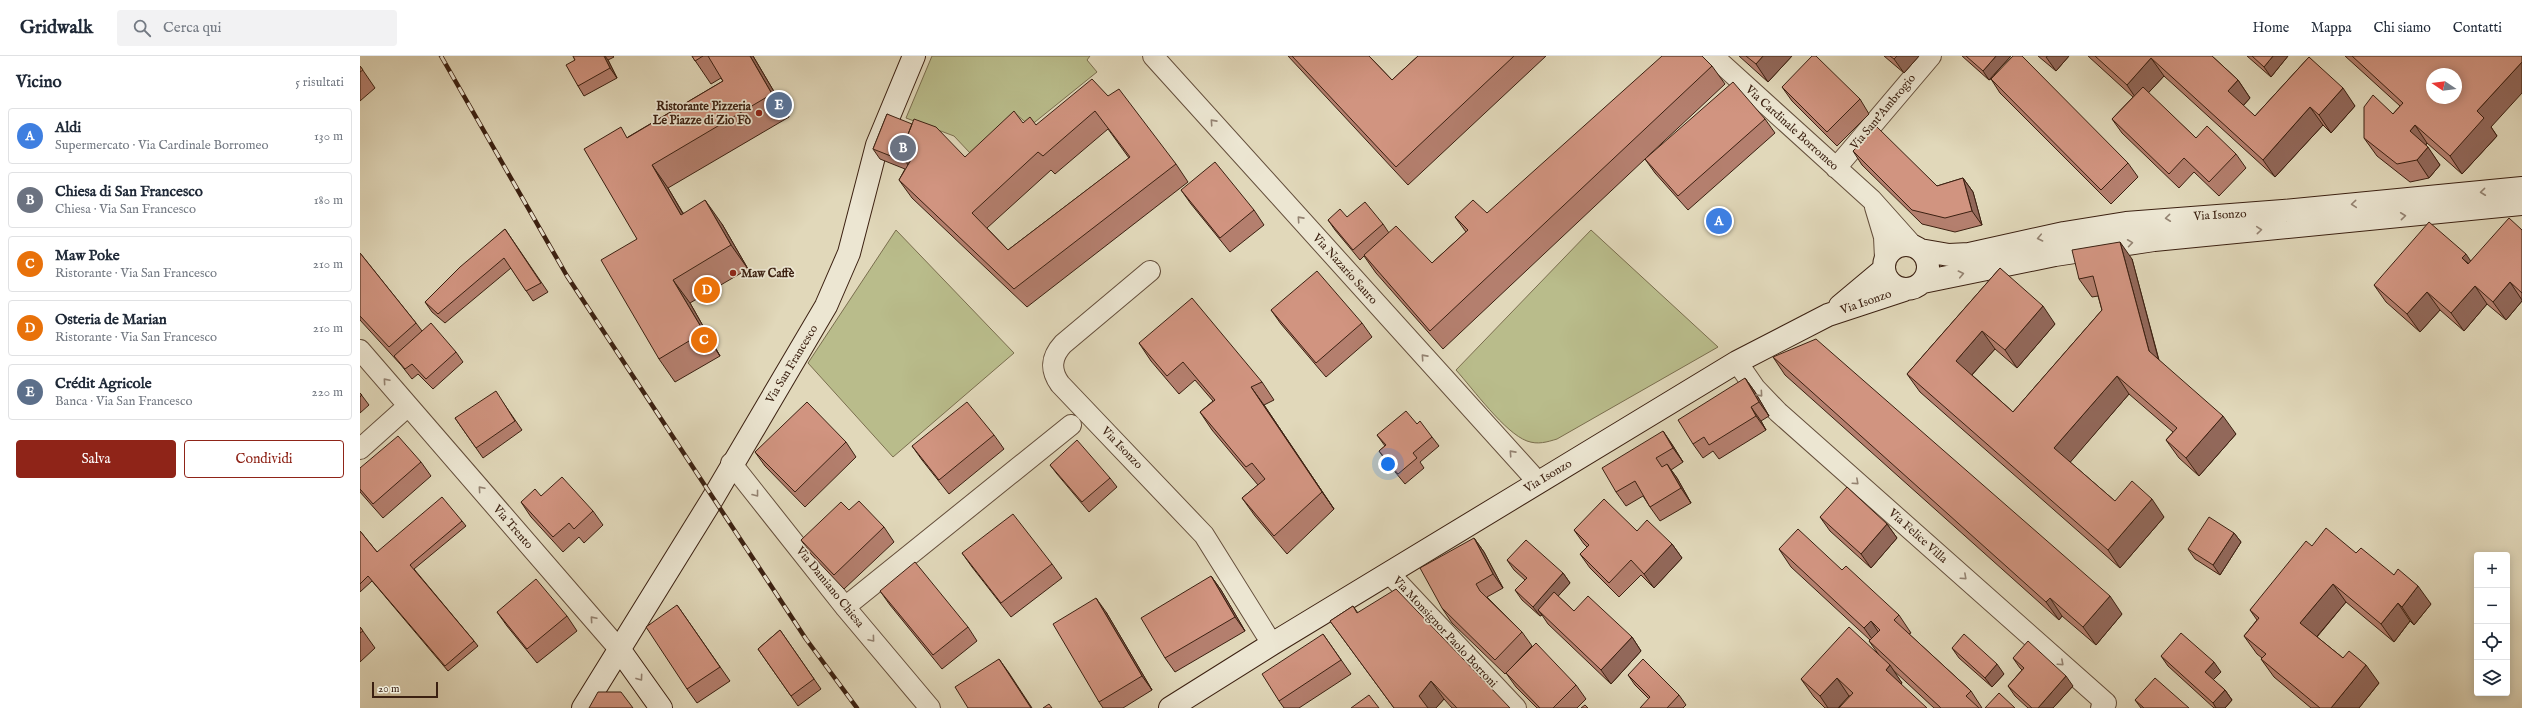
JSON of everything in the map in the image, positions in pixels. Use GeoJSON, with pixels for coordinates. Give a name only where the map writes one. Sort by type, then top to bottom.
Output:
{"type":"FeatureCollection","features":[{"type":"Feature","properties":{"kind":"street","name":"Via San Francesco"},"geometry":{"type":"LineString","coordinates":[[583,708],[713,498],[731,463],[802,348],[833,291],[848,253],[877,145],[914,56]]}},
{"type":"Feature","properties":{"kind":"street","name":"Via Nazario Sauro"},"geometry":{"type":"LineString","coordinates":[[1153,56],[1538,482]]}},
{"type":"Feature","properties":{"kind":"street","name":"Via Cardinale Borromeo"},"geometry":{"type":"LineString","coordinates":[[1713,56],[1872,200],[1917,248]]}},
{"type":"Feature","properties":{"kind":"street","name":"Via Sant'Ambrogio"},"geometry":{"type":"LineString","coordinates":[[1836,168],[1931,56]]}},
{"type":"Feature","properties":{"kind":"street","name":"Via Isonzo"},"geometry":{"type":"LineString","coordinates":[[1917,248],[1949,255],[1969,254],[2064,233],[2126,223],[2522,188]]}},
{"type":"Feature","properties":{"kind":"street","name":"Via Cardinale Borromeo"},"geometry":{"type":"LineString","coordinates":[[1872,200],[1881,225],[1884,264]]}},
{"type":"Feature","properties":{"kind":"street","name":"Via Isonzo"},"geometry":{"type":"LineString","coordinates":[[1170,708],[1272,644],[1737,362],[1828,315],[1913,286],[2055,254],[2146,241],[2522,204]]}},
{"type":"Feature","properties":{"kind":"street"},"geometry":{"type":"LineString","coordinates":[[1901,245],[1917,248],[1927,262],[1926,276],[1913,286],[1890,283],[1884,264],[1894,248],[1901,245]]}},
{"type":"Feature","properties":{"kind":"street","name":"Via Isonzo"},"geometry":{"type":"LineString","coordinates":[[1828,315],[1884,264]]}},
{"type":"Feature","properties":{"kind":"street","name":"Via Isonzo"},"geometry":{"type":"LineString","coordinates":[[1150,272],[1063,344],[1054,356],[1054,371],[1060,384],[1204,535],[1272,644]]}},
{"type":"Feature","properties":{"kind":"street","name":"Via Trento"},"geometry":{"type":"LineString","coordinates":[[360,350],[619,649],[662,708]]}},
{"type":"Feature","properties":{"kind":"street","name":"Via Felice Villa"},"geometry":{"type":"LineString","coordinates":[[1737,362],[1755,388],[1778,412],[2104,706]]}},
{"type":"Feature","properties":{"kind":"street"},"geometry":{"type":"LineString","coordinates":[[360,449],[408,406]]}},
{"type":"Feature","properties":{"kind":"street"},"geometry":{"type":"LineString","coordinates":[[845,607],[1071,425]]}},
{"type":"Feature","properties":{"kind":"street","name":"Via Damiano Chiesa"},"geometry":{"type":"LineString","coordinates":[[731,463],[845,607],[930,708]]}},
{"type":"Feature","properties":{"kind":"street","name":"Via Monsignor Paolo Borroni"},"geometry":{"type":"LineString","coordinates":[[1389,573],[1516,708]]}},
{"type":"Feature","properties":{"kind":"green space"},"geometry":{"type":"Polygon","coordinates":[[[932,56],[1090,56],[1087,60],[1097,72],[1030,126],[1016,114],[970,153],[954,136],[906,118],[932,56]]]}},
{"type":"Feature","properties":{"kind":"green space"},"geometry":{"type":"Polygon","coordinates":[[[896,230],[1014,353],[893,457],[808,363],[896,230]]]}},
{"type":"Feature","properties":{"kind":"green space"},"geometry":{"type":"Polygon","coordinates":[[[1591,230],[1718,347],[1557,439],[1542,443],[1527,441],[1518,436],[1499,420],[1456,370],[1591,230]]]}},
{"type":"Feature","properties":{"kind":"building"},"geometry":{"type":"Polygon","coordinates":[[[573,56],[604,56],[610,68],[578,86],[566,65],[575,60],[573,56]]]}},
{"type":"Feature","properties":{"kind":"building"},"geometry":{"type":"Polygon","coordinates":[[[692,56],[703,56],[695,61],[692,56]]]}},
{"type":"Feature","properties":{"kind":"building"},"geometry":{"type":"Polygon","coordinates":[[[708,56],[750,56],[772,94],[652,165],[681,215],[705,200],[731,245],[673,280],[704,332],[659,359],[601,260],[637,239],[584,149],[621,127],[627,138],[723,81],[708,56]]]}},
{"type":"Feature","properties":{"kind":"building"},"geometry":{"type":"Polygon","coordinates":[[[1292,56],[1369,56],[1392,80],[1418,56],[1514,56],[1396,167],[1292,56]]]}},
{"type":"Feature","properties":{"kind":"building"},"geometry":{"type":"Polygon","coordinates":[[[1662,56],[1702,56],[1712,66],[1430,331],[1364,255],[1396,226],[1432,263],[1468,230],[1455,217],[1473,200],[1487,213],[1662,56]]]}},
{"type":"Feature","properties":{"kind":"building"},"geometry":{"type":"Polygon","coordinates":[[[1746,56],[1763,56],[1756,64],[1746,56]]]}},
{"type":"Feature","properties":{"kind":"building"},"geometry":{"type":"Polygon","coordinates":[[[1812,56],[1816,56],[1860,99],[1827,132],[1782,87],[1812,56]]]}},
{"type":"Feature","properties":{"kind":"building"},"geometry":{"type":"Polygon","coordinates":[[[1890,56],[1897,56],[1894,59],[1890,56]]]}},
{"type":"Feature","properties":{"kind":"building"},"geometry":{"type":"Polygon","coordinates":[[[1966,56],[1996,56],[1983,71],[1966,56]]]}},
{"type":"Feature","properties":{"kind":"building"},"geometry":{"type":"Polygon","coordinates":[[[2013,56],[2022,56],[2128,163],[2101,190],[1991,79],[2013,56]]]}},
{"type":"Feature","properties":{"kind":"building"},"geometry":{"type":"Polygon","coordinates":[[[2095,56],[2212,56],[2238,80],[2228,91],[2255,116],[2309,57],[2343,88],[2319,115],[2310,107],[2263,160],[2151,58],[2127,85],[2095,56]]]}},
{"type":"Feature","properties":{"kind":"building"},"geometry":{"type":"Polygon","coordinates":[[[2252,56],[2273,56],[2264,67],[2252,56]]]}},
{"type":"Feature","properties":{"kind":"building"},"geometry":{"type":"Polygon","coordinates":[[[2352,56],[2522,56],[2522,62],[2477,111],[2484,118],[2450,156],[2415,125],[2410,131],[2428,147],[2417,160],[2397,164],[2364,138],[2364,107],[2373,95],[2393,114],[2403,103],[2352,56]]]}},
{"type":"Feature","properties":{"kind":"building"},"geometry":{"type":"Polygon","coordinates":[[[1092,79],[1108,96],[1119,89],[1176,164],[1014,289],[899,180],[915,153],[903,147],[914,119],[936,127],[965,157],[1014,111],[1023,123],[1030,117],[1036,125],[1092,79]],[[1095,111],[1043,156],[1038,152],[972,213],[1008,250],[1130,157],[1095,111]]]}},
{"type":"Feature","properties":{"kind":"building"},"geometry":{"type":"Polygon","coordinates":[[[1733,82],[1765,119],[1678,196],[1645,159],[1733,82]]]}},
{"type":"Feature","properties":{"kind":"building"},"geometry":{"type":"Polygon","coordinates":[[[2143,87],[2196,138],[2207,126],[2236,154],[2209,182],[2184,158],[2169,174],[2112,119],[2143,87]]]}},
{"type":"Feature","properties":{"kind":"building"},"geometry":{"type":"Polygon","coordinates":[[[887,114],[912,124],[903,147],[908,155],[906,162],[873,149],[887,114]]]}},
{"type":"Feature","properties":{"kind":"building"},"geometry":{"type":"Polygon","coordinates":[[[1877,127],[1937,186],[1963,178],[1972,211],[1945,218],[1912,210],[1853,151],[1877,127]]]}},
{"type":"Feature","properties":{"kind":"building"},"geometry":{"type":"Polygon","coordinates":[[[1215,162],[1254,210],[1220,238],[1181,190],[1215,162]]]}},
{"type":"Feature","properties":{"kind":"building"},"geometry":{"type":"Polygon","coordinates":[[[1365,202],[1383,224],[1353,250],[1328,220],[1340,209],[1347,217],[1365,202]]]}},
{"type":"Feature","properties":{"kind":"building"},"geometry":{"type":"Polygon","coordinates":[[[2509,218],[2522,230],[2522,293],[2510,282],[2493,302],[2475,286],[2451,313],[2427,292],[2407,314],[2374,285],[2429,222],[2466,254],[2462,258],[2468,264],[2509,218]]]}},
{"type":"Feature","properties":{"kind":"building"},"geometry":{"type":"Polygon","coordinates":[[[505,229],[541,283],[526,291],[504,258],[438,314],[425,302],[460,267],[505,229]]]}},
{"type":"Feature","properties":{"kind":"building"},"geometry":{"type":"Polygon","coordinates":[[[2120,242],[2149,351],[2223,416],[2186,458],[2166,440],[2177,428],[2117,376],[2054,448],[2115,501],[2132,481],[2152,499],[2108,550],[1907,374],[2000,268],[2043,306],[2005,350],[1982,331],[1956,361],[2013,412],[2102,310],[2093,276],[2079,279],[2072,250],[2120,242]]]}},
{"type":"Feature","properties":{"kind":"building"},"geometry":{"type":"Polygon","coordinates":[[[360,253],[416,323],[389,347],[360,316],[360,253]]]}},
{"type":"Feature","properties":{"kind":"building"},"geometry":{"type":"Polygon","coordinates":[[[1317,271],[1362,323],[1316,363],[1271,310],[1317,271]]]}},
{"type":"Feature","properties":{"kind":"building"},"geometry":{"type":"Polygon","coordinates":[[[1192,298],[1262,382],[1251,387],[1322,492],[1274,536],[1242,498],[1265,479],[1252,463],[1246,467],[1200,412],[1215,400],[1183,362],[1167,376],[1139,343],[1192,298]]]}},
{"type":"Feature","properties":{"kind":"building"},"geometry":{"type":"Polygon","coordinates":[[[431,323],[456,352],[426,379],[412,364],[405,369],[394,356],[431,323]]]}},
{"type":"Feature","properties":{"kind":"building"},"geometry":{"type":"Polygon","coordinates":[[[1816,339],[2110,596],[2083,627],[2050,598],[2046,602],[1773,357],[1816,339]]]}},
{"type":"Feature","properties":{"kind":"building"},"geometry":{"type":"Polygon","coordinates":[[[1745,378],[1759,402],[1751,407],[1756,416],[1709,445],[1704,437],[1693,444],[1678,420],[1745,378]]]}},
{"type":"Feature","properties":{"kind":"building"},"geometry":{"type":"Polygon","coordinates":[[[496,391],[515,421],[476,448],[455,418],[496,391]]]}},
{"type":"Feature","properties":{"kind":"building"},"geometry":{"type":"Polygon","coordinates":[[[807,402],[846,442],[795,492],[755,452],[807,402]]]}},
{"type":"Feature","properties":{"kind":"building"},"geometry":{"type":"Polygon","coordinates":[[[967,402],[994,435],[939,480],[912,446],[967,402]]]}},
{"type":"Feature","properties":{"kind":"building"},"geometry":{"type":"Polygon","coordinates":[[[1406,411],[1417,424],[1420,421],[1432,437],[1413,453],[1417,458],[1398,474],[1379,451],[1386,445],[1377,435],[1406,411]]]}},
{"type":"Feature","properties":{"kind":"building"},"geometry":{"type":"Polygon","coordinates":[[[1663,431],[1673,448],[1656,458],[1662,467],[1667,464],[1681,488],[1650,507],[1635,481],[1616,492],[1602,468],[1663,431]]]}},
{"type":"Feature","properties":{"kind":"building"},"geometry":{"type":"Polygon","coordinates":[[[398,436],[421,462],[373,504],[360,489],[360,468],[398,436]]]}},
{"type":"Feature","properties":{"kind":"building"},"geometry":{"type":"Polygon","coordinates":[[[1077,440],[1110,478],[1082,502],[1050,465],[1077,440]]]}},
{"type":"Feature","properties":{"kind":"building"},"geometry":{"type":"Polygon","coordinates":[[[562,477],[593,511],[574,529],[569,523],[553,537],[521,502],[535,489],[541,496],[562,477]]]}},
{"type":"Feature","properties":{"kind":"building"},"geometry":{"type":"Polygon","coordinates":[[[1847,487],[1887,524],[1861,554],[1820,517],[1847,487]]]}},
{"type":"Feature","properties":{"kind":"building"},"geometry":{"type":"Polygon","coordinates":[[[442,497],[462,521],[410,565],[474,641],[445,666],[368,576],[360,584],[360,531],[377,552],[442,497]]]}},
{"type":"Feature","properties":{"kind":"building"},"geometry":{"type":"Polygon","coordinates":[[[1604,499],[1637,531],[1647,520],[1672,544],[1644,574],[1631,560],[1609,583],[1580,554],[1589,545],[1574,530],[1604,499]]]}},
{"type":"Feature","properties":{"kind":"building"},"geometry":{"type":"Polygon","coordinates":[[[859,501],[884,527],[834,575],[801,540],[841,502],[849,510],[859,501]]]}},
{"type":"Feature","properties":{"kind":"building"},"geometry":{"type":"Polygon","coordinates":[[[1013,514],[1052,564],[1001,603],[962,553],[1013,514]]]}},
{"type":"Feature","properties":{"kind":"building"},"geometry":{"type":"Polygon","coordinates":[[[2209,517],[2234,533],[2213,565],[2188,549],[2209,517]]]}},
{"type":"Feature","properties":{"kind":"building"},"geometry":{"type":"Polygon","coordinates":[[[2326,528],[2356,553],[2361,548],[2394,575],[2398,569],[2418,586],[2402,607],[2398,603],[2381,624],[2333,584],[2300,623],[2343,658],[2349,651],[2366,665],[2331,708],[2320,708],[2261,659],[2266,654],[2244,636],[2259,618],[2250,610],[2306,541],[2312,546],[2326,528]]]}},
{"type":"Feature","properties":{"kind":"building"},"geometry":{"type":"Polygon","coordinates":[[[1798,529],[1842,570],[1846,566],[1899,615],[1894,620],[1971,691],[1966,696],[1979,708],[1941,708],[1869,641],[1880,630],[1871,621],[1864,628],[1779,549],[1798,529]]]}},
{"type":"Feature","properties":{"kind":"building"},"geometry":{"type":"Polygon","coordinates":[[[1474,538],[1493,574],[1476,584],[1480,591],[1522,632],[1495,660],[1442,608],[1420,568],[1474,538]]]}},
{"type":"Feature","properties":{"kind":"building"},"geometry":{"type":"Polygon","coordinates":[[[1526,540],[1563,573],[1533,607],[1515,590],[1527,578],[1507,560],[1526,540]]]}},
{"type":"Feature","properties":{"kind":"building"},"geometry":{"type":"Polygon","coordinates":[[[915,562],[968,627],[933,655],[880,591],[915,562]]]}},
{"type":"Feature","properties":{"kind":"building"},"geometry":{"type":"Polygon","coordinates":[[[1211,576],[1235,617],[1165,658],[1141,618],[1211,576]]]}},
{"type":"Feature","properties":{"kind":"building"},"geometry":{"type":"Polygon","coordinates":[[[536,579],[567,616],[527,649],[497,612],[536,579]]]}},
{"type":"Feature","properties":{"kind":"building"},"geometry":{"type":"Polygon","coordinates":[[[1396,589],[1510,708],[1457,708],[1431,681],[1419,696],[1428,708],[1394,708],[1330,621],[1353,606],[1357,613],[1396,589]]]}},
{"type":"Feature","properties":{"kind":"building"},"geometry":{"type":"Polygon","coordinates":[[[1554,592],[1574,611],[1588,596],[1632,637],[1601,670],[1538,610],[1554,592]]]}},
{"type":"Feature","properties":{"kind":"building"},"geometry":{"type":"Polygon","coordinates":[[[1096,598],[1142,676],[1099,702],[1053,624],[1096,598]]]}},
{"type":"Feature","properties":{"kind":"building"},"geometry":{"type":"Polygon","coordinates":[[[677,605],[720,667],[687,689],[646,627],[677,605]]]}},
{"type":"Feature","properties":{"kind":"building"},"geometry":{"type":"Polygon","coordinates":[[[1849,627],[1890,665],[1886,670],[1927,708],[1839,708],[1853,693],[1837,678],[1820,696],[1801,679],[1849,627]]]}},
{"type":"Feature","properties":{"kind":"building"},"geometry":{"type":"Polygon","coordinates":[[[780,630],[814,679],[791,696],[758,649],[780,630]]]}},
{"type":"Feature","properties":{"kind":"building"},"geometry":{"type":"Polygon","coordinates":[[[2181,633],[2214,662],[2205,672],[2225,690],[2213,703],[2161,656],[2181,633]]]}},
{"type":"Feature","properties":{"kind":"building"},"geometry":{"type":"Polygon","coordinates":[[[1323,634],[1341,660],[1279,701],[1262,674],[1323,634]]]}},
{"type":"Feature","properties":{"kind":"building"},"geometry":{"type":"Polygon","coordinates":[[[1964,634],[1997,664],[1985,678],[1952,648],[1964,634]]]}},
{"type":"Feature","properties":{"kind":"building"},"geometry":{"type":"Polygon","coordinates":[[[2028,641],[2066,676],[2038,708],[2032,708],[2008,686],[2024,668],[2013,658],[2028,641]]]}},
{"type":"Feature","properties":{"kind":"building"},"geometry":{"type":"Polygon","coordinates":[[[1536,643],[1576,685],[1553,708],[1540,708],[1506,673],[1536,643]]]}},
{"type":"Feature","properties":{"kind":"building"},"geometry":{"type":"Polygon","coordinates":[[[999,659],[1031,708],[968,708],[955,687],[999,659]]]}},
{"type":"Feature","properties":{"kind":"building"},"geometry":{"type":"Polygon","coordinates":[[[1643,659],[1679,695],[1667,708],[1640,708],[1650,697],[1628,675],[1643,659]]]}},
{"type":"Feature","properties":{"kind":"building"},"geometry":{"type":"Polygon","coordinates":[[[2155,678],[2189,708],[2144,708],[2135,700],[2155,678]]]}},
{"type":"Feature","properties":{"kind":"building"},"geometry":{"type":"Polygon","coordinates":[[[598,692],[621,692],[633,708],[589,708],[598,692]]]}},
{"type":"Feature","properties":{"kind":"building"},"geometry":{"type":"Polygon","coordinates":[[[1999,693],[2015,708],[1985,708],[1999,693]]]}},
{"type":"Feature","properties":{"kind":"building"},"geometry":{"type":"Polygon","coordinates":[[[1369,695],[1379,708],[1351,708],[1369,695]]]}},
{"type":"Feature","properties":{"kind":"building"},"geometry":{"type":"Polygon","coordinates":[[[1049,704],[1052,708],[1043,708],[1049,704]]]}},
{"type":"Feature","properties":{"kind":"building"},"geometry":{"type":"Polygon","coordinates":[[[1585,705],[1588,708],[1581,708],[1585,705]]]}},
{"type":"Feature","properties":{"kind":"railway"},"geometry":{"type":"LineString","coordinates":[[441,56],[567,276],[806,639],[857,708]]}},
{"type":"Feature","properties":{"kind":"place","name":"Crédit Agricole"},"geometry":{"type":"Point","coordinates":[779,105]}},
{"type":"Feature","properties":{"kind":"place","name":"Ristorante Pizzeria Le Piazze di Zio Fò"},"geometry":{"type":"Point","coordinates":[759,113]}},
{"type":"Feature","properties":{"kind":"place","name":"Chiesa di San Francesco"},"geometry":{"type":"Point","coordinates":[903,148]}},
{"type":"Feature","properties":{"kind":"place","name":"Aldi"},"geometry":{"type":"Point","coordinates":[1719,221]}},
{"type":"Feature","properties":{"kind":"place","name":"Maw Caffè"},"geometry":{"type":"Point","coordinates":[733,273]}},
{"type":"Feature","properties":{"kind":"place","name":"Osteria de Marian"},"geometry":{"type":"Point","coordinates":[707,290]}},
{"type":"Feature","properties":{"kind":"place","name":"Maw Poke"},"geometry":{"type":"Point","coordinates":[704,340]}}]}
